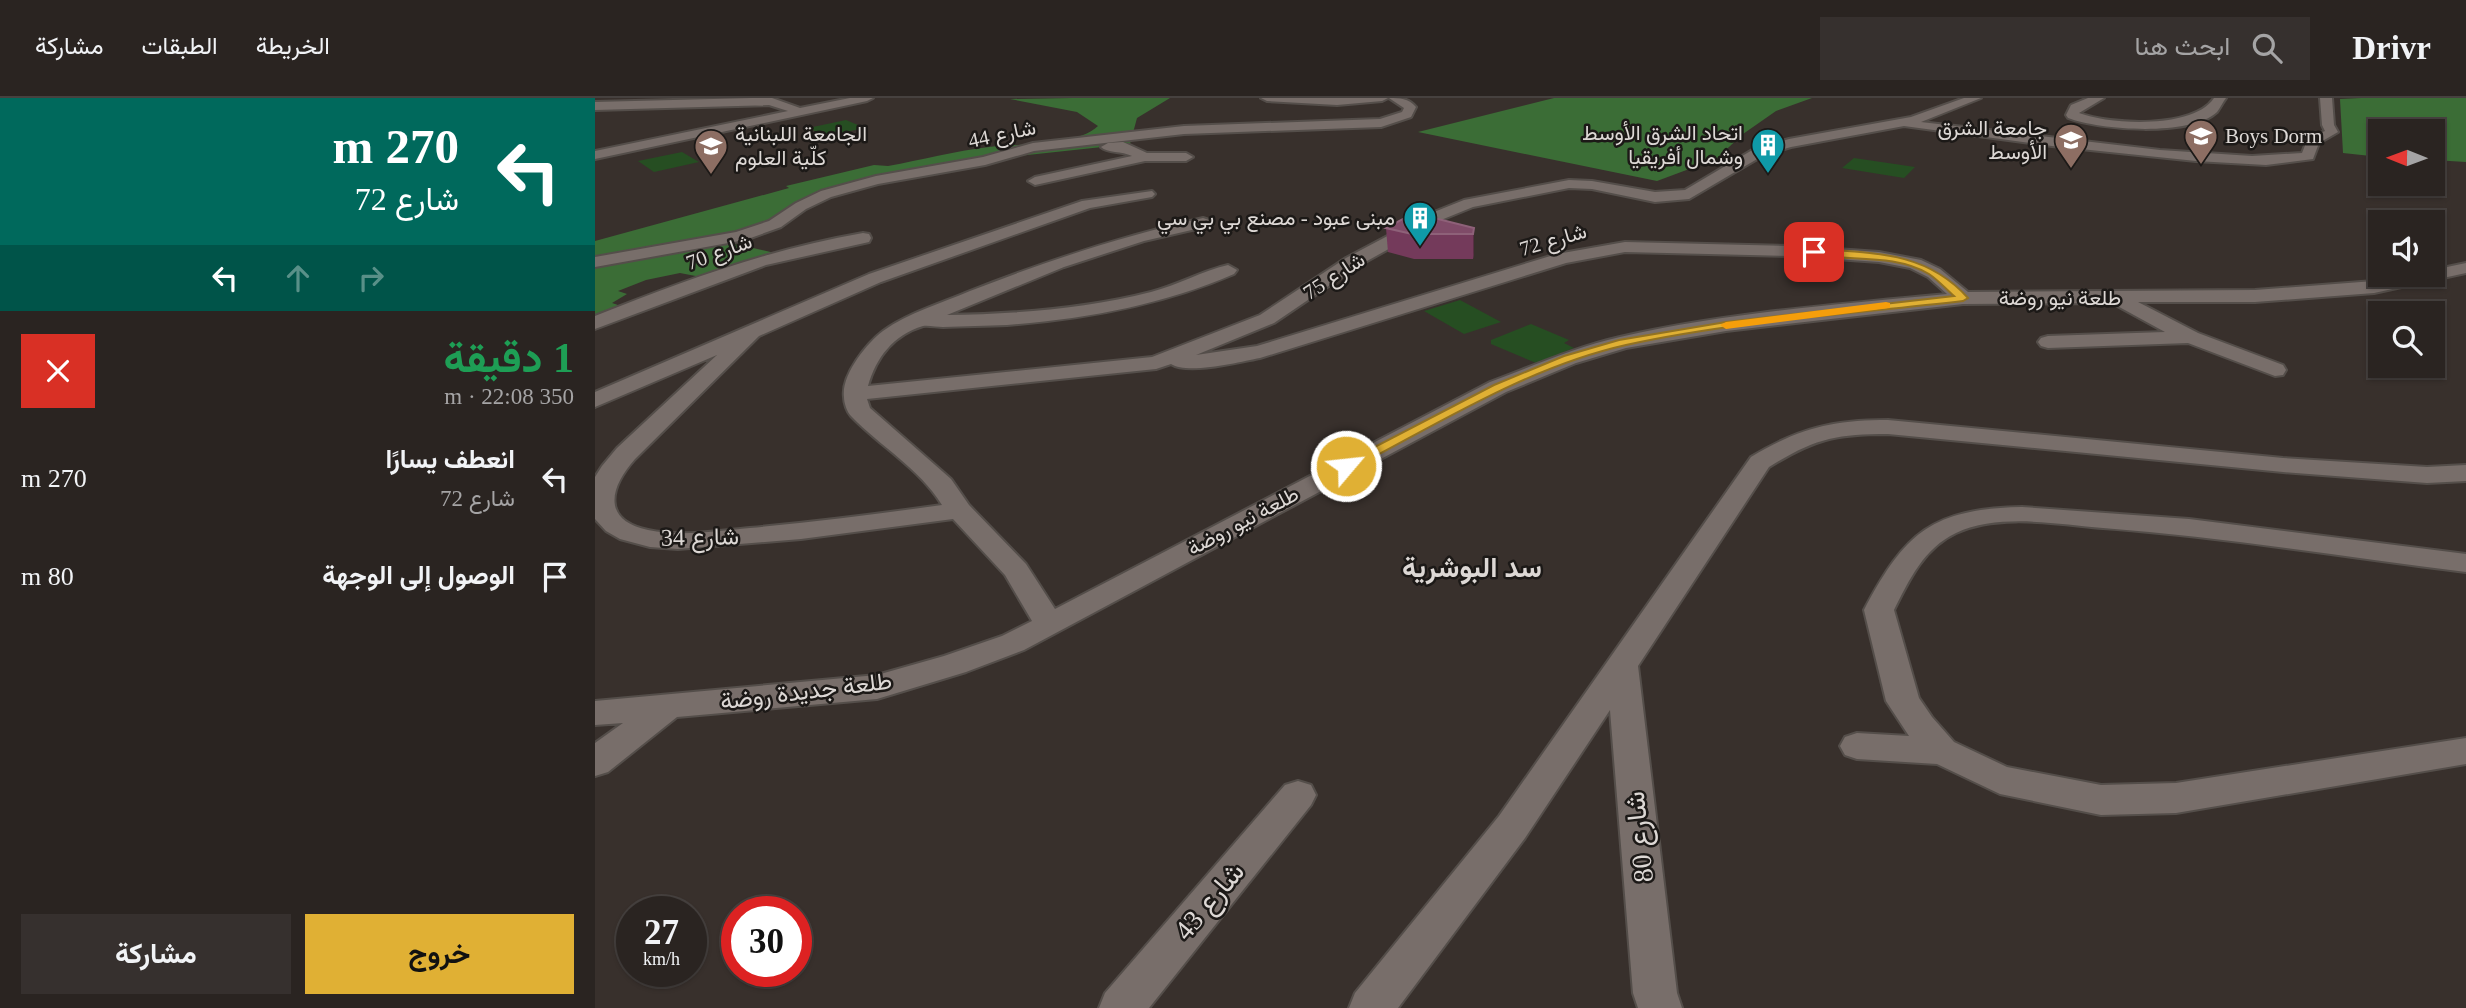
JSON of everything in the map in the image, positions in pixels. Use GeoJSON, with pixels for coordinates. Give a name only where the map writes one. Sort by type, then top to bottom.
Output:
{"type":"FeatureCollection","features":[{"type":"Feature","properties":{"kind":"street"},"geometry":{"type":"LineString","coordinates":[[595,106],[865,98]]}},
{"type":"Feature","properties":{"kind":"street"},"geometry":{"type":"LineString","coordinates":[[595,157],[713,135],[865,98]]}},
{"type":"Feature","properties":{"kind":"street"},"geometry":{"type":"LineString","coordinates":[[1267,98],[1317,101],[1382,98]]}},
{"type":"Feature","properties":{"kind":"street","name":"شارع 44"},"geometry":{"type":"LineString","coordinates":[[595,262],[739,236],[775,224],[812,199],[838,190],[985,161],[1033,148],[1184,130],[1381,123],[1407,114],[1410,107],[1395,98]]}},
{"type":"Feature","properties":{"kind":"street"},"geometry":{"type":"LineString","coordinates":[[1914,123],[1975,98]]}},
{"type":"Feature","properties":{"kind":"street"},"geometry":{"type":"LineString","coordinates":[[2098,98],[2075,108],[2072,115],[2108,123],[2183,120],[2211,111],[2220,98]]}},
{"type":"Feature","properties":{"kind":"street"},"geometry":{"type":"LineString","coordinates":[[1914,123],[2137,152],[2263,161],[2291,160],[2308,156],[2306,145],[2332,132],[2328,125],[2326,98]]}},
{"type":"Feature","properties":{"kind":"street"},"geometry":{"type":"LineString","coordinates":[[770,101],[798,114]]}},
{"type":"Feature","properties":{"kind":"street"},"geometry":{"type":"LineString","coordinates":[[627,120],[716,102]]}},
{"type":"Feature","properties":{"kind":"street","name":"شارع 75"},"geometry":{"type":"LineString","coordinates":[[856,403],[897,389],[1156,363],[1267,319],[1352,262],[1454,208],[1569,184],[1592,185],[1641,196],[1680,197],[1759,152],[1790,143],[1914,123]]}},
{"type":"Feature","properties":{"kind":"street"},"geometry":{"type":"LineString","coordinates":[[985,161],[1123,146],[1145,156]]}},
{"type":"Feature","properties":{"kind":"street"},"geometry":{"type":"LineString","coordinates":[[1035,181],[1145,156],[1186,157]]}},
{"type":"Feature","properties":{"kind":"street","name":"شارع 34"},"geometry":{"type":"LineString","coordinates":[[595,400],[833,295],[949,251],[1087,204],[1147,194]]}},
{"type":"Feature","properties":{"kind":"street"},"geometry":{"type":"LineString","coordinates":[[1050,625],[1016,570],[959,510],[942,484],[856,403],[864,364],[878,345],[914,321],[1058,264],[1140,237],[1203,223]]}},
{"type":"Feature","properties":{"kind":"street","name":"شارع 70"},"geometry":{"type":"LineString","coordinates":[[595,323],[767,259],[815,246],[863,238]]}},
{"type":"Feature","properties":{"kind":"street","name":"شارع 72"},"geometry":{"type":"LineString","coordinates":[[1156,363],[1223,359],[1259,352],[1563,258],[1625,247],[1793,251],[1879,257],[1915,264],[1934,273],[1963,298]]}},
{"type":"Feature","properties":{"kind":"street","name":"طلعة نيو روضة"},"geometry":{"type":"LineString","coordinates":[[1050,625],[1498,387],[1569,359],[1623,342],[1703,328],[1963,298],[2255,296],[2374,287],[2466,268]]}},
{"type":"Feature","properties":{"kind":"street"},"geometry":{"type":"LineString","coordinates":[[914,321],[1013,318],[1134,302],[1190,287],[1228,270]]}},
{"type":"Feature","properties":{"kind":"street"},"geometry":{"type":"LineString","coordinates":[[2115,299],[2191,337],[2275,370]]}},
{"type":"Feature","properties":{"kind":"street","name":"شارع 34"},"geometry":{"type":"LineString","coordinates":[[751,333],[628,451],[611,474],[601,491],[600,502],[605,516],[618,528],[637,536],[694,541],[875,522],[959,510]]}},
{"type":"Feature","properties":{"kind":"street"},"geometry":{"type":"LineString","coordinates":[[2048,342],[2191,337]]}},
{"type":"Feature","properties":{"kind":"street"},"geometry":{"type":"LineString","coordinates":[[1371,1008],[1512,827],[1760,462],[1813,432],[1844,427],[1888,427],[2283,465],[2427,475],[2466,473]]}},
{"type":"Feature","properties":{"kind":"street"},"geometry":{"type":"LineString","coordinates":[[1942,751],[1903,701],[1879,610],[1895,579],[1916,549],[1947,527],[1982,517],[2037,515],[2140,522],[2466,563]]}},
{"type":"Feature","properties":{"kind":"street","name":"طلعة جديدة روضة"},"geometry":{"type":"LineString","coordinates":[[595,713],[877,687],[955,664],[1013,643],[1050,625]]}},
{"type":"Feature","properties":{"kind":"street","name":"شارع 80"},"geometry":{"type":"LineString","coordinates":[[1622,665],[1655,993],[1660,1008]]}},
{"type":"Feature","properties":{"kind":"street"},"geometry":{"type":"LineString","coordinates":[[595,762],[669,707]]}},
{"type":"Feature","properties":{"kind":"street"},"geometry":{"type":"LineString","coordinates":[[1857,746],[1942,751],[2000,780],[2101,800],[2176,798],[2466,751]]}},
{"type":"Feature","properties":{"kind":"street","name":"شارع 43"},"geometry":{"type":"LineString","coordinates":[[1121,1008],[1298,795]]}},
{"type":"Feature","properties":{"kind":"green space"},"geometry":{"type":"Polygon","coordinates":[[[1170,98],[1137,118],[1130,144],[982,160],[859,184],[809,204],[786,222],[595,260],[595,241],[789,188],[786,186],[874,165],[888,166],[976,149],[1076,138],[1098,126],[1077,112],[1010,99],[1170,98]]]}},
{"type":"Feature","properties":{"kind":"green space"},"geometry":{"type":"Polygon","coordinates":[[[1554,98],[1812,98],[1776,111],[1743,134],[1716,159],[1657,181],[1418,132],[1554,98]]]}},
{"type":"Feature","properties":{"kind":"green space"},"geometry":{"type":"Polygon","coordinates":[[[2466,98],[2466,162],[2445,161],[2445,119],[2368,119],[2368,156],[2343,153],[2340,99],[2466,98]]]}},
{"type":"Feature","properties":{"kind":"green space"},"geometry":{"type":"Polygon","coordinates":[[[846,120],[865,128],[826,136],[808,128],[846,120]]]}},
{"type":"Feature","properties":{"kind":"green space"},"geometry":{"type":"Polygon","coordinates":[[[682,152],[699,162],[654,172],[638,161],[682,152]]]}},
{"type":"Feature","properties":{"kind":"green space"},"geometry":{"type":"Polygon","coordinates":[[[1854,158],[1915,167],[1904,178],[1842,168],[1854,158]]]}},
{"type":"Feature","properties":{"kind":"green space"},"geometry":{"type":"Polygon","coordinates":[[[712,243],[740,245],[779,254],[711,279],[680,273],[646,280],[618,291],[627,294],[612,303],[627,308],[595,322],[595,264],[712,243]]]}},
{"type":"Feature","properties":{"kind":"green space"},"geometry":{"type":"Polygon","coordinates":[[[1460,300],[1501,322],[1464,334],[1424,311],[1460,300]]]}},
{"type":"Feature","properties":{"kind":"green space"},"geometry":{"type":"Polygon","coordinates":[[[1531,324],[1569,340],[1564,343],[1574,348],[1536,363],[1491,344],[1491,340],[1531,324]]]}},
{"type":"Feature","properties":{"kind":"building"},"geometry":{"type":"Polygon","coordinates":[[[1414,213],[1474,228],[1473,234],[1412,234],[1386,228],[1414,213]]]}},
{"type":"Feature","properties":{"kind":"slow traffic"},"geometry":{"type":"LineString","coordinates":[[1726,325],[1886,305]]}},
{"type":"Feature","properties":{"kind":"place","name":"Boys Dorm"},"geometry":{"type":"Point","coordinates":[2201,166]}},
{"type":"Feature","properties":{"kind":"place","name":"جامعة الشرق الأوسط"},"geometry":{"type":"Point","coordinates":[2071,170]}},
{"type":"Feature","properties":{"kind":"place","name":"اتحاد الشرق الأوسط وشمال أفريقيا"},"geometry":{"type":"Point","coordinates":[1768,175]}},
{"type":"Feature","properties":{"kind":"place","name":"الجامعة اللبنانية كلّية العلوم"},"geometry":{"type":"Point","coordinates":[711,176]}},
{"type":"Feature","properties":{"kind":"place","name":"مبنى عبود - مصنع بي بي سي"},"geometry":{"type":"Point","coordinates":[1420,248]}},
{"type":"Feature","properties":{"kind":"district","name":"سد البوشرية"},"geometry":{"type":"Point","coordinates":[1472,567]}},
{"type":"Feature","properties":{"kind":"route"},"geometry":{"type":"LineString","coordinates":[[1346,466],[1498,387],[1569,359],[1623,342],[1726,325],[1963,298],[1934,273],[1915,264],[1879,257],[1814,252]]}}]}
